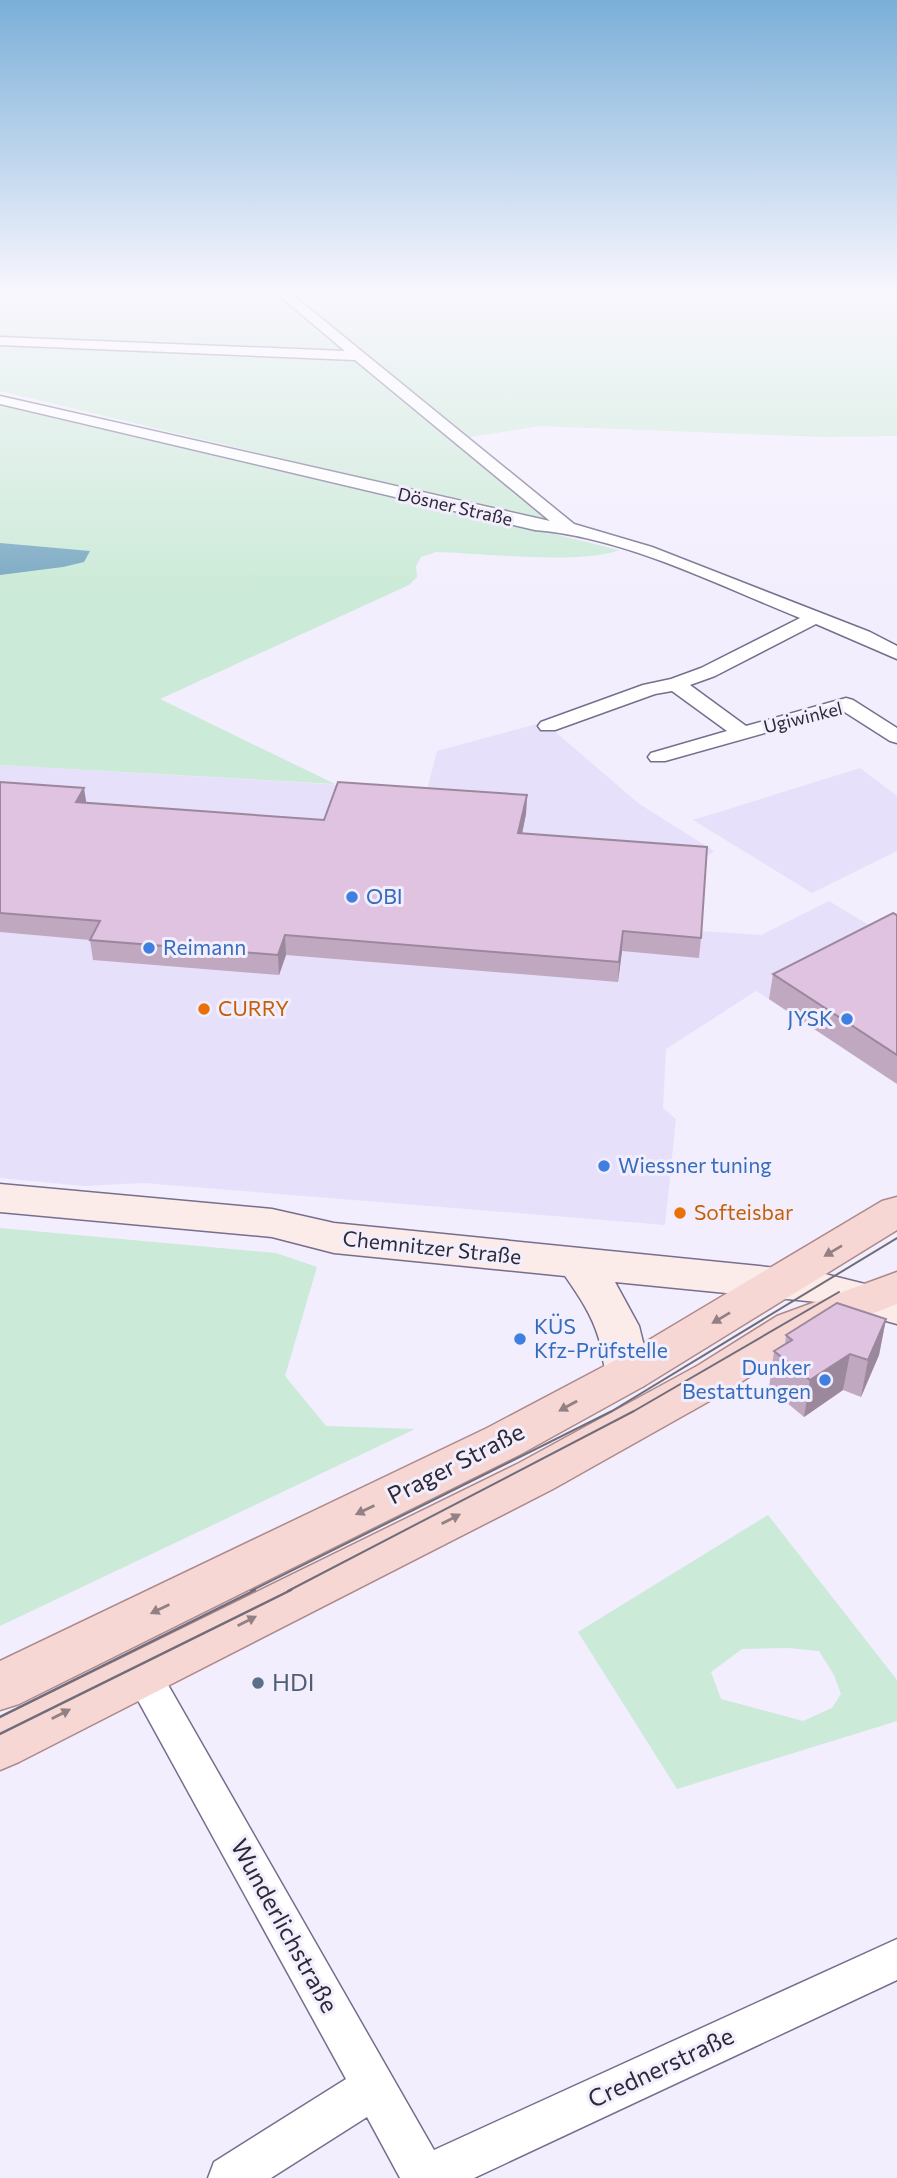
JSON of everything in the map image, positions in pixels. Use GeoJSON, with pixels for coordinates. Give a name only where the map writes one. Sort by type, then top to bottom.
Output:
{"type":"FeatureCollection","features":[{"type":"Feature","properties":{"kind":"main road","name":"Chemnitzer Straße"},"geometry":{"type":"LineString","coordinates":[[0,1198],[272,1223],[334,1238],[817,1287],[886,1298]]}},
{"type":"Feature","properties":{"kind":"main road","name":"Prager Straße"},"geometry":{"type":"LineString","coordinates":[[0,1687],[482,1452],[628,1374],[897,1211]]}},
{"type":"Feature","properties":{"kind":"main road"},"geometry":{"type":"LineString","coordinates":[[577,1262],[617,1321],[625,1347],[628,1374]]}},
{"type":"Feature","properties":{"kind":"main road"},"geometry":{"type":"LineString","coordinates":[[0,1745],[536,1476],[713,1378],[793,1326],[886,1298]]}},
{"type":"Feature","properties":{"kind":"street"},"geometry":{"type":"LineString","coordinates":[[405,394],[568,528]]}},
{"type":"Feature","properties":{"kind":"street","name":"Dösner Straße"},"geometry":{"type":"LineString","coordinates":[[0,400],[535,525],[568,528],[646,551],[863,636],[897,653]]}},
{"type":"Feature","properties":{"kind":"street"},"geometry":{"type":"LineString","coordinates":[[548,726],[650,689],[676,684],[708,672],[813,618]]}},
{"type":"Feature","properties":{"kind":"street","name":"Ugiwinkel"},"geometry":{"type":"LineString","coordinates":[[676,684],[742,733]]}},
{"type":"Feature","properties":{"kind":"street","name":"Ugiwinkel"},"geometry":{"type":"LineString","coordinates":[[658,757],[846,704],[897,737]]}},
{"type":"Feature","properties":{"kind":"street","name":"Wunderlichstraße"},"geometry":{"type":"LineString","coordinates":[[142,1673],[425,2178]]}},
{"type":"Feature","properties":{"kind":"street","name":"Crednerstraße"},"geometry":{"type":"LineString","coordinates":[[425,2178],[897,1959]]}},
{"type":"Feature","properties":{"kind":"street"},"geometry":{"type":"LineString","coordinates":[[230,2178],[374,2087]]}},
{"type":"Feature","properties":{"kind":"shaded area"},"geometry":{"type":"Polygon","coordinates":[[[544,722],[638,803],[714,851],[701,861],[701,931],[761,935],[829,901],[897,942],[897,1084],[756,991],[666,1049],[663,1108],[676,1119],[665,1225],[143,1183],[83,1186],[0,1178],[0,765],[427,790],[437,751],[544,722]]]}},
{"type":"Feature","properties":{"kind":"shaded area"},"geometry":{"type":"Polygon","coordinates":[[[860,768],[897,796],[897,851],[812,893],[693,820],[860,768]]]}},
{"type":"Feature","properties":{"kind":"green space"},"geometry":{"type":"Polygon","coordinates":[[[11,394],[394,394],[544,518],[540,520],[11,394]]]}},
{"type":"Feature","properties":{"kind":"green space"},"geometry":{"type":"Polygon","coordinates":[[[415,394],[897,394],[897,436],[823,437],[541,426],[470,437],[415,394]]]}},
{"type":"Feature","properties":{"kind":"green space"},"geometry":{"type":"Polygon","coordinates":[[[0,405],[619,550],[581,557],[436,552],[421,557],[416,566],[417,577],[409,585],[160,699],[335,784],[0,765],[0,405]]]}},
{"type":"Feature","properties":{"kind":"green space"},"geometry":{"type":"Polygon","coordinates":[[[0,1228],[276,1253],[317,1267],[285,1376],[326,1426],[415,1429],[0,1626],[0,1228]]]}},
{"type":"Feature","properties":{"kind":"green space"},"geometry":{"type":"Polygon","coordinates":[[[768,1515],[897,1680],[897,1721],[677,1789],[578,1632],[768,1515]],[[788,1648],[742,1649],[711,1672],[721,1699],[803,1721],[832,1708],[841,1694],[834,1675],[819,1651],[788,1648]]]}},
{"type":"Feature","properties":{"kind":"water"},"geometry":{"type":"Polygon","coordinates":[[[0,543],[90,551],[84,562],[0,575],[0,543]]]}},
{"type":"Feature","properties":{"kind":"building","name":"OBI"},"geometry":{"type":"Polygon","coordinates":[[[0,782],[84,788],[76,802],[324,820],[338,782],[527,795],[518,833],[707,847],[701,938],[623,931],[619,962],[285,935],[278,955],[90,940],[100,921],[0,913],[0,782]]]}},
{"type":"Feature","properties":{"kind":"building","name":"JYSK"},"geometry":{"type":"Polygon","coordinates":[[[893,913],[897,915],[897,1055],[773,974],[893,913]]]}},
{"type":"Feature","properties":{"kind":"building"},"geometry":{"type":"Polygon","coordinates":[[[837,1303],[886,1319],[868,1360],[850,1354],[810,1380],[774,1351],[792,1340],[786,1335],[837,1303]]]}},
{"type":"Feature","properties":{"kind":"tram line"},"geometry":{"type":"LineString","coordinates":[[251,1591],[612,1411],[897,1238]]}},
{"type":"Feature","properties":{"kind":"tram line"},"geometry":{"type":"LineString","coordinates":[[288,1591],[634,1411],[839,1292]]}},
{"type":"Feature","properties":{"kind":"tram line"},"geometry":{"type":"LineString","coordinates":[[0,1717],[255,1590]]}},
{"type":"Feature","properties":{"kind":"tram line"},"geometry":{"type":"LineString","coordinates":[[0,1734],[291,1590]]}},
{"type":"Feature","properties":{"kind":"place","name":"OBI"},"geometry":{"type":"Point","coordinates":[352,897]}},
{"type":"Feature","properties":{"kind":"place","name":"Reimann"},"geometry":{"type":"Point","coordinates":[149,948]}},
{"type":"Feature","properties":{"kind":"place","name":"CURRY"},"geometry":{"type":"Point","coordinates":[204,1009]}},
{"type":"Feature","properties":{"kind":"place","name":"JYSK"},"geometry":{"type":"Point","coordinates":[847,1019]}},
{"type":"Feature","properties":{"kind":"place","name":"Wiessner tuning"},"geometry":{"type":"Point","coordinates":[604,1166]}},
{"type":"Feature","properties":{"kind":"place","name":"Softeisbar"},"geometry":{"type":"Point","coordinates":[680,1213]}},
{"type":"Feature","properties":{"kind":"place","name":"KÜS Kfz-Prüfstelle"},"geometry":{"type":"Point","coordinates":[520,1339]}},
{"type":"Feature","properties":{"kind":"place","name":"Dunker Bestattungen"},"geometry":{"type":"Point","coordinates":[825,1380]}},
{"type":"Feature","properties":{"kind":"place","name":"HDI"},"geometry":{"type":"Point","coordinates":[258,1683]}}]}
